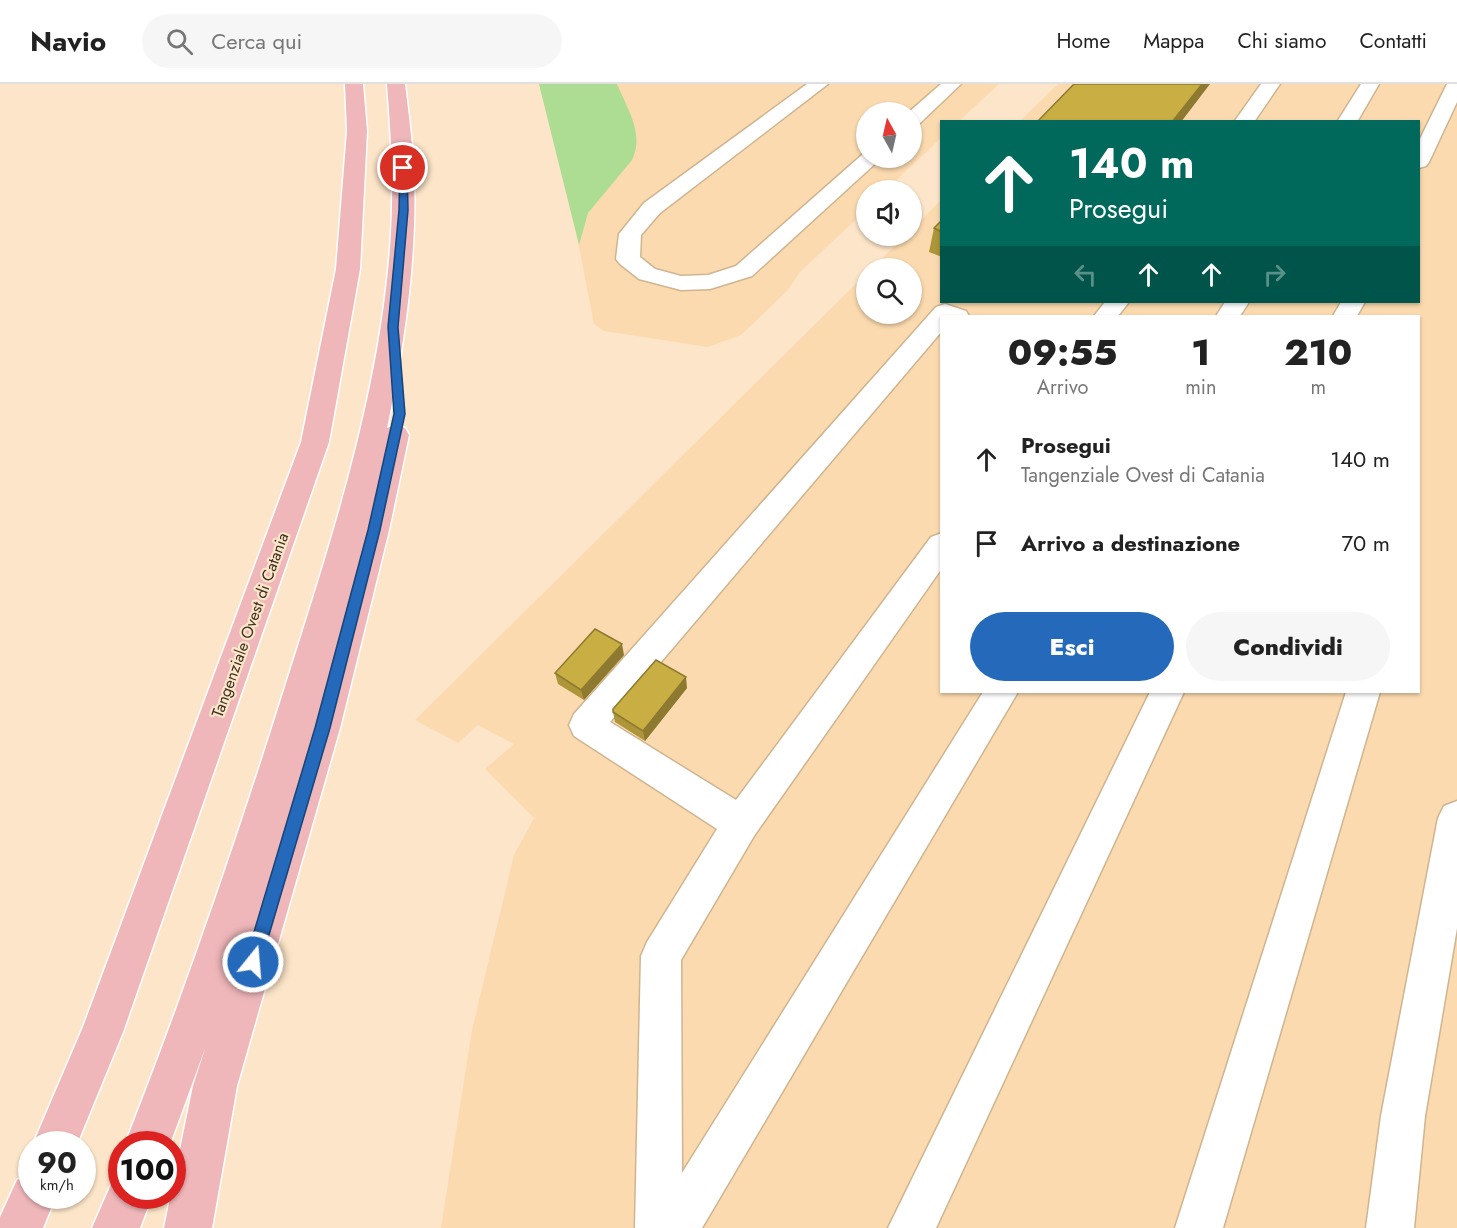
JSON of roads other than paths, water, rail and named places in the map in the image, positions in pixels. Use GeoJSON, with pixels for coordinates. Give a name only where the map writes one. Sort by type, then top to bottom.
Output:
{"type":"FeatureCollection","features":[{"type":"Feature","properties":{"kind":"highway","name":"Tangenziale Ovest di Catania"},"geometry":{"type":"LineString","coordinates":[[60,1131],[102,1032],[315,442],[348,269],[357,131],[354,84]]}},
{"type":"Feature","properties":{"kind":"highway"},"geometry":{"type":"LineString","coordinates":[[153,1131],[247,867],[344,545],[372,438],[393,327],[404,210],[402,126],[396,84]]}},
{"type":"Feature","properties":{"kind":"highway"},"geometry":{"type":"LineString","coordinates":[[188,1228],[215,1086],[319,739],[374,530],[399,414],[393,327]]}},
{"type":"Feature","properties":{"kind":"highway"},"geometry":{"type":"LineString","coordinates":[[19,1228],[27,1209]]}},
{"type":"Feature","properties":{"kind":"highway"},"geometry":{"type":"LineString","coordinates":[[116,1228],[124,1209]]}},
{"type":"Feature","properties":{"kind":"lane"},"geometry":{"type":"LineString","coordinates":[[819,84],[652,207],[630,234],[628,258],[647,274],[681,283],[710,282],[744,271],[859,168]]}},
{"type":"Feature","properties":{"kind":"lane"},"geometry":{"type":"LineString","coordinates":[[922,111],[952,84]]}},
{"type":"Feature","properties":{"kind":"lane"},"geometry":{"type":"LineString","coordinates":[[1245,120],[1270,84]]}},
{"type":"Feature","properties":{"kind":"lane"},"geometry":{"type":"LineString","coordinates":[[1348,120],[1370,84]]}},
{"type":"Feature","properties":{"kind":"lane"},"geometry":{"type":"LineString","coordinates":[[1420,160],[1456,84]]}},
{"type":"Feature","properties":{"kind":"lane"},"geometry":{"type":"LineString","coordinates":[[1107,315],[1116,303]]}},
{"type":"Feature","properties":{"kind":"lane"},"geometry":{"type":"LineString","coordinates":[[741,824],[586,725],[940,318]]}},
{"type":"Feature","properties":{"kind":"lane"},"geometry":{"type":"LineString","coordinates":[[659,1228],[661,956],[741,824],[940,548]]}},
{"type":"Feature","properties":{"kind":"lane"},"geometry":{"type":"LineString","coordinates":[[675,1228],[1000,693]]}},
{"type":"Feature","properties":{"kind":"lane"},"geometry":{"type":"LineString","coordinates":[[912,1228],[1167,693]]}},
{"type":"Feature","properties":{"kind":"lane"},"geometry":{"type":"LineString","coordinates":[[1199,1228],[1363,693]]}},
{"type":"Feature","properties":{"kind":"lane"},"geometry":{"type":"LineString","coordinates":[[1390,1228],[1403,1116],[1457,818]]}}]}
